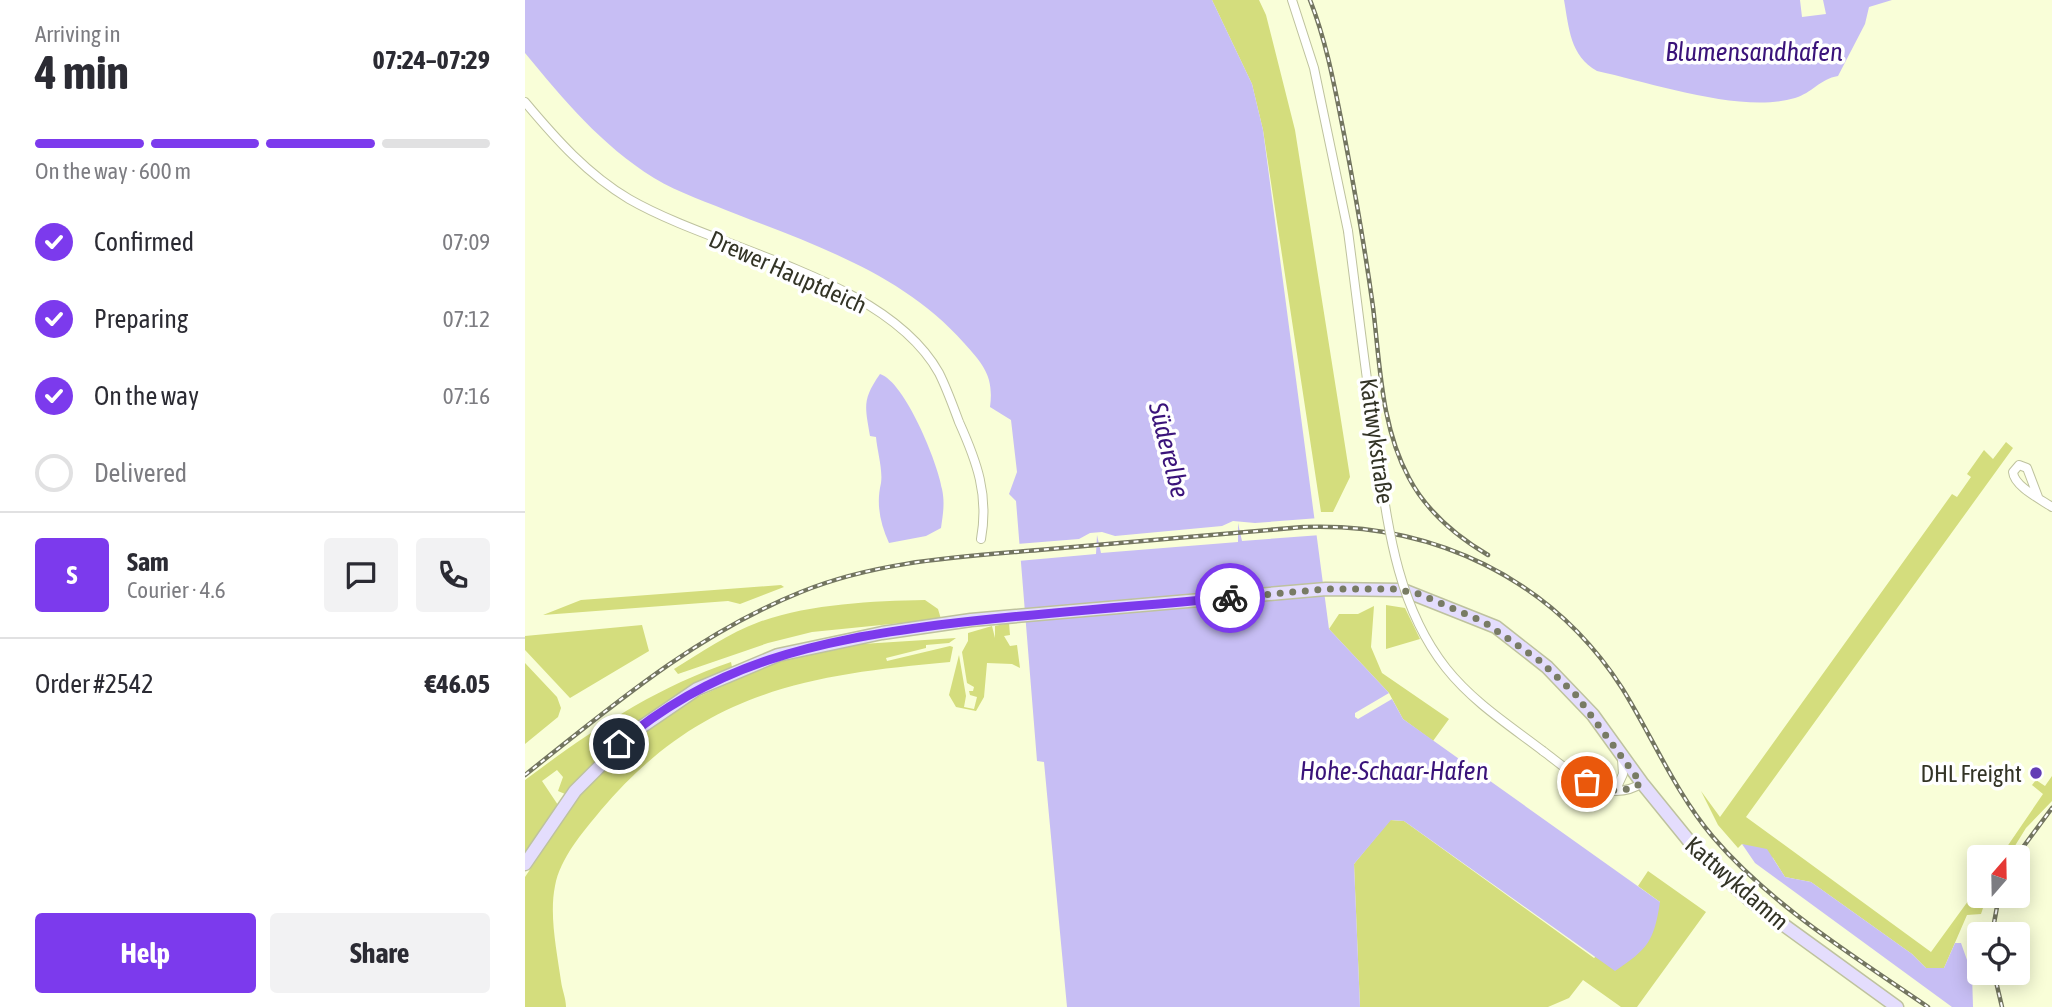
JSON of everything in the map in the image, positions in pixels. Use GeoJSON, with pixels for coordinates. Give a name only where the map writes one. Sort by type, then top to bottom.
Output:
{"type":"FeatureCollection","features":[{"type":"Feature","properties":{"kind":"main road","name":"Kattwykdamm"},"geometry":{"type":"LineString","coordinates":[[525,864],[566,803],[612,751],[665,709],[714,680],[757,662],[804,648],[908,628],[1021,615],[1326,589],[1364,589],[1391,592],[1451,610],[1516,643],[1576,695],[1621,752],[1641,783],[1702,858],[1742,894],[1897,1007]]}},
{"type":"Feature","properties":{"kind":"street","name":"Kattwykstraße"},"geometry":{"type":"LineString","coordinates":[[1292,0],[1314,68],[1348,232],[1388,521],[1406,594],[1429,644],[1455,678],[1481,704],[1592,786],[1616,787]]}},
{"type":"Feature","properties":{"kind":"street","name":"Drewer Hauptdeich"},"geometry":{"type":"LineString","coordinates":[[525,102],[576,160],[627,198],[668,220],[775,260],[874,309],[899,328],[938,373],[971,450],[984,495],[981,540]]}},
{"type":"Feature","properties":{"kind":"street"},"geometry":{"type":"LineString","coordinates":[[2038,497],[2052,507]]}},
{"type":"Feature","properties":{"kind":"street"},"geometry":{"type":"LineString","coordinates":[[1621,752],[1623,770],[1616,787],[1627,790],[1641,783]]}},
{"type":"Feature","properties":{"kind":"green space"},"geometry":{"type":"Polygon","coordinates":[[[1212,0],[1259,0],[1266,15],[1295,130],[1350,477],[1333,512],[1321,512],[1263,130],[1252,84],[1212,0]]]}},
{"type":"Feature","properties":{"kind":"green space"},"geometry":{"type":"Polygon","coordinates":[[[2006,442],[2013,448],[1746,817],[1931,952],[1967,902],[1967,908],[1983,908],[1981,914],[1967,915],[1944,968],[1926,968],[1912,954],[1811,882],[1785,877],[1773,858],[1742,844],[1738,848],[1718,825],[1701,791],[1720,817],[1952,494],[1957,497],[1971,477],[1967,474],[1984,450],[1993,459],[2006,442]]]}},
{"type":"Feature","properties":{"kind":"green space"},"geometry":{"type":"Polygon","coordinates":[[[781,585],[784,587],[740,604],[728,601],[543,615],[581,600],[781,585]]]}},
{"type":"Feature","properties":{"kind":"green space"},"geometry":{"type":"Polygon","coordinates":[[[925,600],[938,609],[941,619],[812,632],[768,643],[678,674],[674,669],[737,632],[778,616],[841,605],[925,600]]]}},
{"type":"Feature","properties":{"kind":"green space"},"geometry":{"type":"Polygon","coordinates":[[[1386,605],[1405,608],[1420,639],[1386,649],[1386,605]]]}},
{"type":"Feature","properties":{"kind":"green space"},"geometry":{"type":"Polygon","coordinates":[[[1374,606],[1371,647],[1382,673],[1449,719],[1433,741],[1403,719],[1389,693],[1329,629],[1339,614],[1358,614],[1374,606]]]}},
{"type":"Feature","properties":{"kind":"green space"},"geometry":{"type":"Polygon","coordinates":[[[1009,623],[1010,635],[1004,636],[1010,646],[1017,645],[1020,668],[1012,664],[987,663],[984,697],[976,711],[956,707],[949,695],[959,655],[966,696],[964,707],[974,709],[977,697],[970,695],[969,691],[973,691],[974,687],[967,683],[962,652],[968,641],[968,633],[992,626],[995,638],[995,626],[1009,623]]]}},
{"type":"Feature","properties":{"kind":"green space"},"geometry":{"type":"Polygon","coordinates":[[[642,625],[649,651],[570,698],[525,650],[525,636],[642,625]]]}},
{"type":"Feature","properties":{"kind":"green space"},"geometry":{"type":"Polygon","coordinates":[[[956,638],[949,643],[926,645],[926,648],[886,658],[887,661],[950,646],[953,647],[950,662],[848,674],[802,683],[759,697],[717,715],[677,739],[639,770],[580,836],[567,855],[558,876],[553,897],[553,921],[566,1007],[525,1007],[525,877],[576,800],[625,748],[689,701],[774,663],[862,644],[956,638]]]}},
{"type":"Feature","properties":{"kind":"green space"},"geometry":{"type":"Polygon","coordinates":[[[731,662],[732,667],[659,707],[612,745],[565,794],[558,791],[563,777],[557,770],[542,781],[558,805],[525,855],[525,780],[573,745],[649,698],[731,662]]]}},
{"type":"Feature","properties":{"kind":"green space"},"geometry":{"type":"Polygon","coordinates":[[[525,663],[557,697],[561,708],[558,717],[525,744],[525,663]]]}},
{"type":"Feature","properties":{"kind":"green space"},"geometry":{"type":"Polygon","coordinates":[[[2052,776],[2052,801],[2026,828],[2015,845],[2008,845],[2043,794],[2032,785],[2036,780],[2045,786],[2052,776]]]}},
{"type":"Feature","properties":{"kind":"green space"},"geometry":{"type":"Polygon","coordinates":[[[1390,820],[1404,821],[1594,958],[1660,902],[1638,886],[1648,871],[1706,912],[1637,1007],[1621,1007],[1583,980],[1569,998],[1548,1007],[1360,1007],[1354,864],[1390,820]]]}},
{"type":"Feature","properties":{"kind":"water"},"geometry":{"type":"Polygon","coordinates":[[[525,0],[1212,0],[1252,84],[1263,130],[1329,629],[1389,693],[1355,713],[1355,717],[1358,719],[1392,699],[1403,719],[1660,902],[1648,943],[1615,971],[1404,821],[1391,820],[1354,864],[1360,1007],[1067,1007],[1044,762],[1037,761],[1016,501],[1009,494],[1017,472],[1011,420],[990,407],[990,387],[986,372],[971,351],[940,319],[887,281],[828,251],[674,188],[654,178],[617,151],[569,105],[525,53],[525,0]]]}},
{"type":"Feature","properties":{"kind":"water","name":"Blumensandhafen"},"geometry":{"type":"Polygon","coordinates":[[[1564,0],[1892,0],[1869,7],[1865,24],[1838,76],[1795,98],[1774,102],[1749,102],[1697,95],[1597,71],[1581,58],[1576,49],[1564,0]]]}},
{"type":"Feature","properties":{"kind":"water"},"geometry":{"type":"Polygon","coordinates":[[[880,374],[890,380],[910,407],[934,461],[943,499],[941,528],[926,536],[889,543],[880,513],[881,472],[876,437],[870,436],[866,410],[870,390],[880,374]]]}},
{"type":"Feature","properties":{"kind":"water"},"geometry":{"type":"Polygon","coordinates":[[[1742,844],[1767,849],[1785,877],[1811,882],[1912,954],[1926,968],[1944,968],[1955,943],[1961,943],[1967,960],[1967,985],[1972,985],[1973,1007],[1952,1007],[1755,863],[1742,844]]]}},
{"type":"Feature","properties":{"kind":"pier"},"geometry":{"type":"Polygon","coordinates":[[[1800,0],[1823,0],[1826,14],[1802,17],[1800,0]]]}},
{"type":"Feature","properties":{"kind":"pier"},"geometry":{"type":"Polygon","coordinates":[[[1319,518],[1321,535],[1242,541],[1238,523],[1238,542],[1101,553],[1097,535],[1096,554],[1018,561],[1017,544],[1079,539],[1090,533],[1102,532],[1115,536],[1222,526],[1233,521],[1255,523],[1319,518]]]}},
{"type":"Feature","properties":{"kind":"railway"},"geometry":{"type":"LineString","coordinates":[[1310,0],[1326,49],[1344,134],[1370,285],[1383,395],[1393,438],[1409,478],[1424,502],[1454,531],[1488,555]]}},
{"type":"Feature","properties":{"kind":"railway"},"geometry":{"type":"LineString","coordinates":[[525,775],[590,723],[690,650],[763,609],[801,592],[859,573],[949,558],[1303,527],[1351,528],[1397,535],[1442,547],[1484,564],[1524,587],[1560,616],[1593,649],[1622,688],[1687,802],[1736,862],[1787,908],[1928,1007]]}},
{"type":"Feature","properties":{"kind":"railway"},"geometry":{"type":"LineString","coordinates":[[2025,845],[2052,808]]}},
{"type":"Feature","properties":{"kind":"railway"},"geometry":{"type":"LineString","coordinates":[[1994,922],[1997,908]]}},
{"type":"Feature","properties":{"kind":"railway"},"geometry":{"type":"LineString","coordinates":[[1997,985],[2002,1007]]}},
{"type":"Feature","properties":{"kind":"way so far"},"geometry":{"type":"LineString","coordinates":[[1230,598],[1336,588],[1403,590],[1425,596],[1451,610],[1492,625],[1547,667],[1576,695],[1608,734],[1641,783],[1635,788],[1620,791],[1598,788],[1587,782]]}},
{"type":"Feature","properties":{"kind":"place","name":"DHL Freight"},"geometry":{"type":"Point","coordinates":[2036,773]}},
{"type":"Feature","properties":{"kind":"route"},"geometry":{"type":"LineString","coordinates":[[619,744],[649,720],[697,689],[757,662],[804,648],[908,628],[967,620],[1230,598]]}},
{"type":"Feature","properties":{"kind":"water label","name":"Süderelbe"},"geometry":{"type":"Point","coordinates":[1169,450]}},
{"type":"Feature","properties":{"kind":"water label","name":"Hohe-Schaar-Hafen"},"geometry":{"type":"Point","coordinates":[1394,771]}}]}
